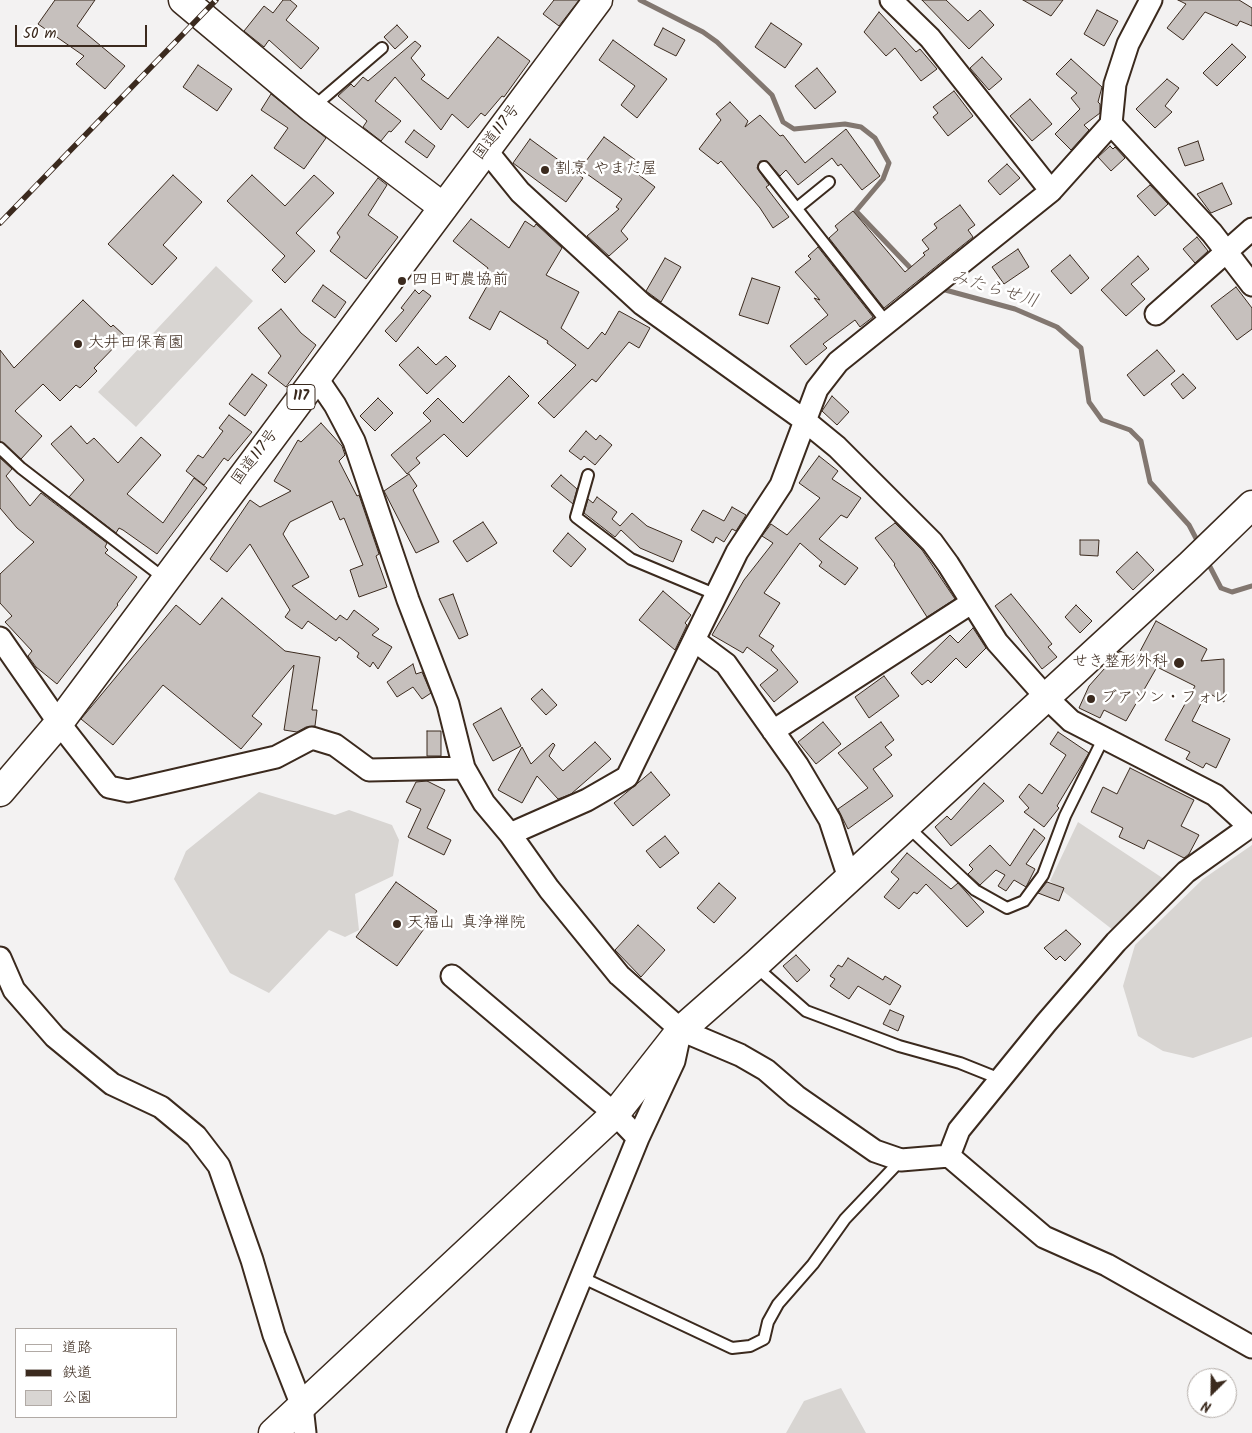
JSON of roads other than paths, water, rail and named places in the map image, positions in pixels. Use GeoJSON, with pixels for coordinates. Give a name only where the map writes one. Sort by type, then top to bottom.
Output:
{"type":"FeatureCollection","features":[{"type":"Feature","properties":{"kind":"main road"},"geometry":{"type":"LineString","coordinates":[[183,0],[312,108],[443,207]]}},
{"type":"Feature","properties":{"kind":"main road","name":"国道117号"},"geometry":{"type":"LineString","coordinates":[[0,792],[59,723],[598,0]]}},
{"type":"Feature","properties":{"kind":"main road"},"geometry":{"type":"LineString","coordinates":[[273,1433],[615,1114],[681,1030],[907,826],[1252,505]]}},
{"type":"Feature","properties":{"kind":"street"},"geometry":{"type":"LineString","coordinates":[[891,0],[930,38],[1051,191]]}},
{"type":"Feature","properties":{"kind":"street"},"geometry":{"type":"LineString","coordinates":[[510,834],[587,800],[627,777],[737,552],[781,486],[817,389],[838,362],[1051,191],[1111,124],[1115,84],[1128,44],[1151,0]]}},
{"type":"Feature","properties":{"kind":"street"},"geometry":{"type":"LineString","coordinates":[[1111,124],[1212,233],[1226,254],[1252,285]]}},
{"type":"Feature","properties":{"kind":"street"},"geometry":{"type":"LineString","coordinates":[[486,150],[520,192],[642,304],[804,420],[837,447],[932,542],[997,642],[1046,698],[1071,721],[1103,740],[1215,795],[1251,826],[1186,872],[1116,942],[1000,1079],[960,1130],[949,1156]]}},
{"type":"Feature","properties":{"kind":"street"},"geometry":{"type":"LineString","coordinates":[[1156,314],[1252,229]]}},
{"type":"Feature","properties":{"kind":"street"},"geometry":{"type":"LineString","coordinates":[[316,377],[335,406],[354,441],[408,600],[448,704],[464,768],[484,803],[510,834],[549,889],[619,975],[681,1030],[766,1070],[796,1096],[875,1151],[901,1160],[949,1156],[1044,1237],[1107,1265],[1252,1347]]}},
{"type":"Feature","properties":{"kind":"street"},"geometry":{"type":"LineString","coordinates":[[773,731],[972,603]]}},
{"type":"Feature","properties":{"kind":"street"},"geometry":{"type":"LineString","coordinates":[[0,638],[59,723],[109,787],[128,791],[276,757],[312,738],[335,745],[369,770],[464,768]]}},
{"type":"Feature","properties":{"kind":"street"},"geometry":{"type":"LineString","coordinates":[[695,640],[726,664],[798,766],[830,820],[849,878]]}},
{"type":"Feature","properties":{"kind":"street"},"geometry":{"type":"LineString","coordinates":[[0,958],[14,990],[55,1037],[112,1084],[161,1107],[196,1136],[219,1166],[252,1260],[274,1335],[302,1406],[305,1433]]}},
{"type":"Feature","properties":{"kind":"street"},"geometry":{"type":"LineString","coordinates":[[452,976],[615,1114],[638,1138]]}},
{"type":"Feature","properties":{"kind":"street"},"geometry":{"type":"LineString","coordinates":[[518,1433],[638,1138],[674,1061],[681,1030]]}},
{"type":"Feature","properties":{"kind":"lane"},"geometry":{"type":"LineString","coordinates":[[312,108],[382,48]]}},
{"type":"Feature","properties":{"kind":"lane"},"geometry":{"type":"LineString","coordinates":[[764,167],[888,323]]}},
{"type":"Feature","properties":{"kind":"lane"},"geometry":{"type":"LineString","coordinates":[[797,208],[829,182]]}},
{"type":"Feature","properties":{"kind":"lane"},"geometry":{"type":"LineString","coordinates":[[0,448],[21,468],[165,579]]}},
{"type":"Feature","properties":{"kind":"lane"},"geometry":{"type":"LineString","coordinates":[[588,475],[576,517],[631,559],[717,595]]}},
{"type":"Feature","properties":{"kind":"lane"},"geometry":{"type":"LineString","coordinates":[[907,826],[975,890],[1007,908],[1024,901],[1043,875],[1065,816],[1103,740]]}},
{"type":"Feature","properties":{"kind":"lane"},"geometry":{"type":"LineString","coordinates":[[755,965],[806,1011],[899,1046],[960,1063],[1000,1079]]}},
{"type":"Feature","properties":{"kind":"lane"},"geometry":{"type":"LineString","coordinates":[[581,1277],[732,1348],[750,1346],[764,1339],[768,1322],[778,1304],[813,1264],[845,1219],[901,1160]]}},
{"type":"Feature","properties":{"kind":"waterway","name":"みたらせ川"},"geometry":{"type":"LineString","coordinates":[[640,0],[703,32],[717,42],[772,95],[783,122],[794,129],[845,124],[861,127],[875,138],[889,163],[883,179],[856,211],[920,278],[928,283]]}},
{"type":"Feature","properties":{"kind":"waterway","name":"みたらせ川"},"geometry":{"type":"LineString","coordinates":[[938,288],[1015,309],[1057,327],[1081,348],[1089,402],[1102,420],[1130,430],[1141,441],[1150,482],[1189,525],[1199,544]]}},
{"type":"Feature","properties":{"kind":"waterway","name":"みたらせ川"},"geometry":{"type":"LineString","coordinates":[[1207,561],[1221,588],[1232,592],[1252,586]]}},
{"type":"Feature","properties":{"kind":"railway"},"geometry":{"type":"LineString","coordinates":[[0,223],[216,0]]}},
{"type":"Feature","properties":{"kind":"place","name":"割烹 やまだ屋"},"geometry":{"type":"Point","coordinates":[545,170]}},
{"type":"Feature","properties":{"kind":"place","name":"四日町農協前"},"geometry":{"type":"Point","coordinates":[402,281]}},
{"type":"Feature","properties":{"kind":"place","name":"大井田保育園"},"geometry":{"type":"Point","coordinates":[78,344]}},
{"type":"Feature","properties":{"kind":"place","name":"せき整形外科"},"geometry":{"type":"Point","coordinates":[1179,663]}},
{"type":"Feature","properties":{"kind":"place","name":"ブアソン・フォレ"},"geometry":{"type":"Point","coordinates":[1091,699]}},
{"type":"Feature","properties":{"kind":"place","name":"天福山 真浄禅院"},"geometry":{"type":"Point","coordinates":[397,924]}}]}
